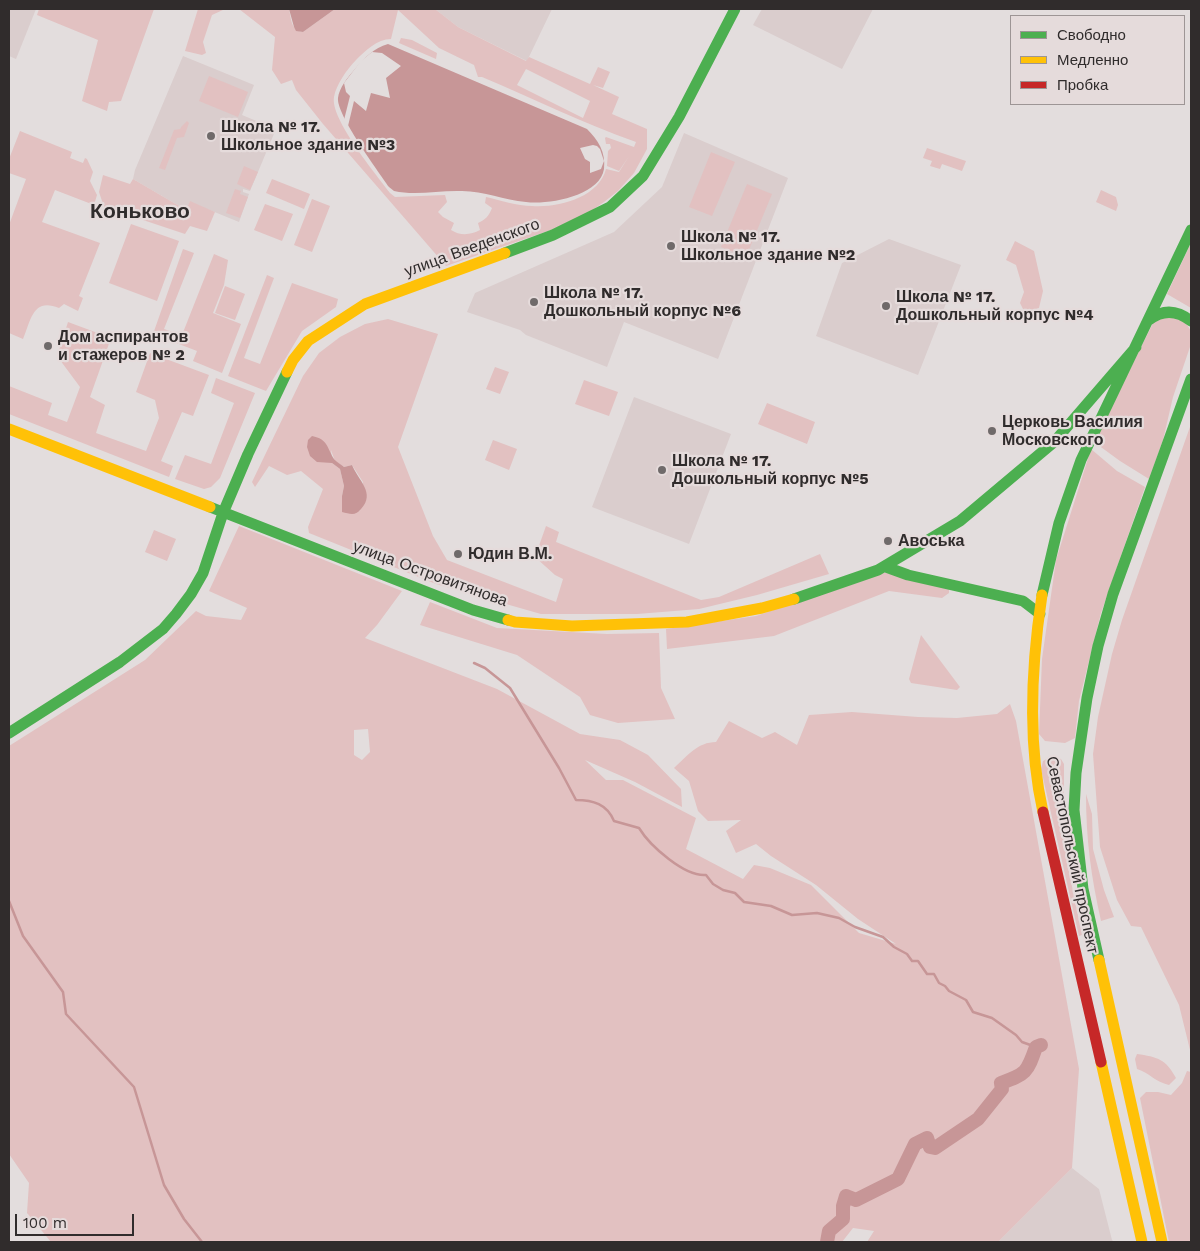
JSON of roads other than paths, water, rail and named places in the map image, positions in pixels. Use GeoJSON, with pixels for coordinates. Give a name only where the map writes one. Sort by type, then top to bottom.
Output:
{"type":"FeatureCollection","features":[{"type":"Feature","properties":{"kind":"main road","name":"улица Введенского"},"geometry":{"type":"LineString","coordinates":[[9,733],[120,662],[163,629],[191,594],[203,573],[223,513],[279,386],[293,360],[308,341],[365,304],[553,235],[610,207],[643,176],[656,157],[734,9]]}},
{"type":"Feature","properties":{"kind":"main road","name":"Севастопольский проспект"},"geometry":{"type":"LineString","coordinates":[[1142,1242],[1037,785],[1033,748],[1032,693],[1035,654],[1048,562],[1071,485],[1090,440],[1191,230]]}},
{"type":"Feature","properties":{"kind":"main road"},"geometry":{"type":"LineString","coordinates":[[1146,323],[1158,313],[1168,312],[1181,313],[1191,321]]}},
{"type":"Feature","properties":{"kind":"main road","name":"улица Островитянова"},"geometry":{"type":"LineString","coordinates":[[9,429],[473,610],[516,622],[572,626],[691,622],[762,608],[886,567],[960,521],[1054,442],[1136,347]]}},
{"type":"Feature","properties":{"kind":"main road","name":"Севастопольский проспект"},"geometry":{"type":"LineString","coordinates":[[1162,1242],[1083,889],[1076,846],[1074,810],[1077,767],[1087,698],[1098,646],[1114,594],[1191,379]]}},
{"type":"Feature","properties":{"kind":"main road"},"geometry":{"type":"LineString","coordinates":[[886,567],[908,575],[1023,600],[1040,614]]}},
{"type":"Feature","properties":{"kind":"waterway"},"geometry":{"type":"LineString","coordinates":[[474,663],[485,668],[510,688],[559,768],[576,800],[599,804],[608,811],[614,821],[639,828],[659,851],[678,866],[688,871],[706,875],[713,884],[723,890],[735,893],[744,902],[771,906],[792,915],[817,913],[839,918],[855,927],[883,937],[894,947],[907,954],[912,961],[918,961],[927,974],[934,974],[939,983],[949,991],[966,1000],[973,1012],[992,1018],[1016,1035],[1022,1042],[1036,1047]]}},
{"type":"Feature","properties":{"kind":"waterway"},"geometry":{"type":"LineString","coordinates":[[9,901],[23,936],[63,992],[66,1014],[134,1087],[164,1185],[184,1219],[202,1242]]}},
{"type":"Feature","properties":{"kind":"waterway"},"geometry":{"type":"LineString","coordinates":[[827,1242],[829,1231],[843,1219],[843,1206],[846,1196],[856,1200],[898,1179],[915,1144],[927,1138],[930,1147],[935,1148],[978,1119],[1002,1089],[1001,1083],[1021,1075],[1028,1067],[1036,1047],[1041,1045]]}},
{"type":"Feature","properties":{"kind":"place","name":"Школа № 17. Школьное здание №3"},"geometry":{"type":"Point","coordinates":[211,136]}},
{"type":"Feature","properties":{"kind":"place","name":"Школа № 17. Школьное здание №2"},"geometry":{"type":"Point","coordinates":[671,246]}},
{"type":"Feature","properties":{"kind":"place","name":"Школа № 17. Дошкольный корпус №6"},"geometry":{"type":"Point","coordinates":[534,302]}},
{"type":"Feature","properties":{"kind":"place","name":"Школа № 17. Дошкольный корпус №4"},"geometry":{"type":"Point","coordinates":[886,306]}},
{"type":"Feature","properties":{"kind":"place","name":"Дом аспирантов и стажеров № 2"},"geometry":{"type":"Point","coordinates":[48,346]}},
{"type":"Feature","properties":{"kind":"place","name":"Церковь Василия Московского"},"geometry":{"type":"Point","coordinates":[992,431]}},
{"type":"Feature","properties":{"kind":"place","name":"Школа № 17. Дошкольный корпус №5"},"geometry":{"type":"Point","coordinates":[662,470]}},
{"type":"Feature","properties":{"kind":"place","name":"Авоська"},"geometry":{"type":"Point","coordinates":[888,541]}},
{"type":"Feature","properties":{"kind":"place","name":"Юдин В.М."},"geometry":{"type":"Point","coordinates":[458,554]}},
{"type":"Feature","properties":{"kind":"district","name":"Коньково"},"geometry":{"type":"Point","coordinates":[140,212]}}]}
